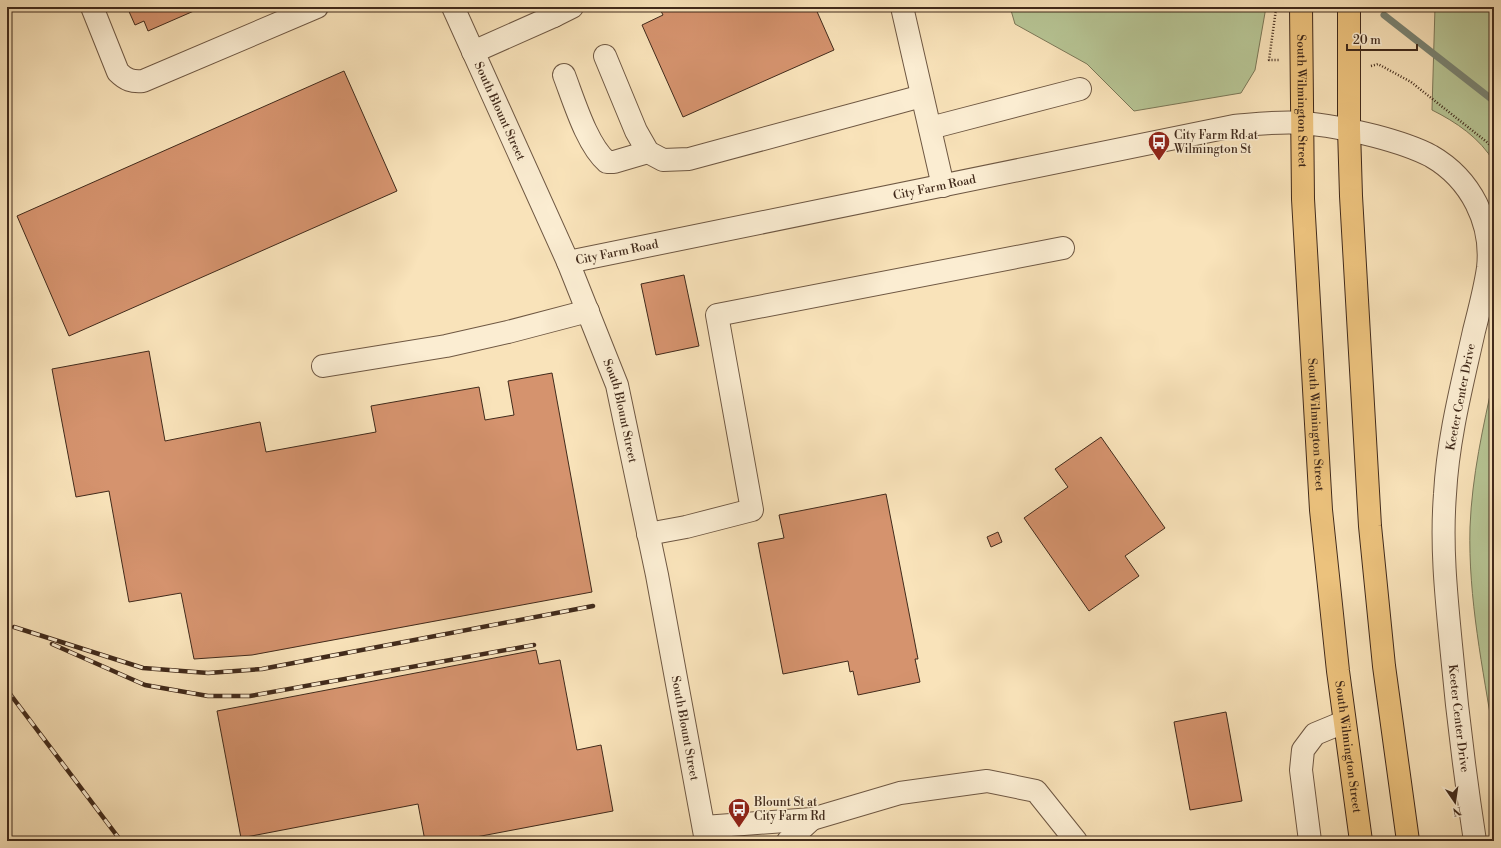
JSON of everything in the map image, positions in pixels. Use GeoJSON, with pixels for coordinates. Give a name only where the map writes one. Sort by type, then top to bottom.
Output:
{"type":"FeatureCollection","features":[{"type":"Feature","properties":{"kind":"main road","name":"South Wilmington Street"},"geometry":{"type":"LineString","coordinates":[[1301,7],[1301,123],[1303,199],[1321,510],[1344,722],[1361,841]]}},
{"type":"Feature","properties":{"kind":"main road"},"geometry":{"type":"LineString","coordinates":[[1349,7],[1349,129],[1351,200],[1370,526],[1384,666],[1408,841]]}},
{"type":"Feature","properties":{"kind":"street"},"geometry":{"type":"LineString","coordinates":[[92,7],[118,72],[125,79],[143,81],[317,7]]}},
{"type":"Feature","properties":{"kind":"street","name":"South Blount Street"},"geometry":{"type":"LineString","coordinates":[[453,7],[568,262],[617,385],[648,534],[705,834]]}},
{"type":"Feature","properties":{"kind":"street"},"geometry":{"type":"LineString","coordinates":[[902,7],[943,186]]}},
{"type":"Feature","properties":{"kind":"street"},"geometry":{"type":"LineString","coordinates":[[473,52],[558,10]]}},
{"type":"Feature","properties":{"kind":"street"},"geometry":{"type":"LineString","coordinates":[[605,56],[636,131],[648,152],[663,160],[689,159],[922,96]]}},
{"type":"Feature","properties":{"kind":"street"},"geometry":{"type":"LineString","coordinates":[[564,76],[592,145],[600,156],[607,162],[614,162],[648,152]]}},
{"type":"Feature","properties":{"kind":"street"},"geometry":{"type":"LineString","coordinates":[[930,128],[1080,89]]}},
{"type":"Feature","properties":{"kind":"street","name":"City Farm Road"},"geometry":{"type":"LineString","coordinates":[[568,262],[1234,126],[1267,123],[1301,123]]}},
{"type":"Feature","properties":{"kind":"street","name":"Keeter Center Drive"},"geometry":{"type":"LineString","coordinates":[[1301,123],[1349,129],[1417,150],[1442,163],[1459,177],[1474,197],[1484,221],[1488,253],[1488,267],[1453,424],[1445,492],[1443,538],[1444,579],[1453,674],[1464,770],[1475,841]]}},
{"type":"Feature","properties":{"kind":"street"},"geometry":{"type":"LineString","coordinates":[[648,534],[686,527],[752,510],[717,315],[1063,248]]}},
{"type":"Feature","properties":{"kind":"street"},"geometry":{"type":"LineString","coordinates":[[323,366],[446,346],[508,332],[588,311]]}},
{"type":"Feature","properties":{"kind":"street"},"geometry":{"type":"LineString","coordinates":[[1310,841],[1300,770],[1303,750],[1315,734],[1344,722]]}},
{"type":"Feature","properties":{"kind":"street"},"geometry":{"type":"LineString","coordinates":[[705,834],[812,819],[900,793],[986,780],[1036,791],[1076,841]]}},
{"type":"Feature","properties":{"kind":"street"},"geometry":{"type":"LineString","coordinates":[[788,841],[812,819]]}},
{"type":"Feature","properties":{"kind":"path"},"geometry":{"type":"LineString","coordinates":[[1269,60],[1276,7]]}},
{"type":"Feature","properties":{"kind":"path"},"geometry":{"type":"LineString","coordinates":[[1367,68],[1378,64],[1412,82],[1488,143],[1494,151]]}},
{"type":"Feature","properties":{"kind":"green space"},"geometry":{"type":"Polygon","coordinates":[[[1010,7],[1266,7],[1255,70],[1241,93],[1134,111],[1087,64],[1015,24],[1010,7]]]}},
{"type":"Feature","properties":{"kind":"green space"},"geometry":{"type":"Polygon","coordinates":[[[1435,7],[1494,7],[1494,162],[1475,138],[1458,125],[1432,110],[1435,7]]]}},
{"type":"Feature","properties":{"kind":"green space"},"geometry":{"type":"Polygon","coordinates":[[[1494,377],[1494,738],[1474,607],[1471,580],[1470,527],[1476,470],[1494,377]]]}},
{"type":"Feature","properties":{"kind":"building"},"geometry":{"type":"Polygon","coordinates":[[[127,7],[203,7],[148,31],[144,21],[135,25],[127,7]]]}},
{"type":"Feature","properties":{"kind":"building"},"geometry":{"type":"Polygon","coordinates":[[[659,7],[815,7],[834,50],[683,117],[642,25],[663,15],[659,7]]]}},
{"type":"Feature","properties":{"kind":"building"},"geometry":{"type":"Polygon","coordinates":[[[344,71],[397,191],[69,336],[17,216],[344,71]]]}},
{"type":"Feature","properties":{"kind":"building"},"geometry":{"type":"Polygon","coordinates":[[[684,275],[699,346],[656,355],[641,284],[684,275]]]}},
{"type":"Feature","properties":{"kind":"building"},"geometry":{"type":"Polygon","coordinates":[[[149,351],[165,441],[260,422],[266,452],[376,432],[371,406],[479,387],[485,420],[514,415],[508,381],[552,373],[592,592],[252,655],[194,659],[181,593],[129,602],[109,491],[76,497],[52,369],[149,351]]]}},
{"type":"Feature","properties":{"kind":"building"},"geometry":{"type":"Polygon","coordinates":[[[1101,437],[1165,528],[1125,556],[1139,576],[1089,611],[1024,518],[1068,487],[1055,469],[1101,437]]]}},
{"type":"Feature","properties":{"kind":"building"},"geometry":{"type":"Polygon","coordinates":[[[886,494],[918,659],[915,659],[920,682],[858,695],[853,671],[850,672],[848,661],[783,674],[758,543],[784,538],[779,515],[886,494]]]}},
{"type":"Feature","properties":{"kind":"building"},"geometry":{"type":"Polygon","coordinates":[[[998,532],[1002,542],[991,547],[987,537],[998,532]]]}},
{"type":"Feature","properties":{"kind":"building"},"geometry":{"type":"Polygon","coordinates":[[[536,650],[539,664],[560,660],[577,750],[601,745],[613,811],[455,841],[425,841],[418,804],[241,838],[217,711],[536,650]]]}},
{"type":"Feature","properties":{"kind":"building"},"geometry":{"type":"Polygon","coordinates":[[[1226,712],[1242,801],[1190,810],[1174,722],[1226,712]]]}},
{"type":"Feature","properties":{"kind":"waterway"},"geometry":{"type":"LineString","coordinates":[[1384,15],[1494,101]]}},
{"type":"Feature","properties":{"kind":"railway"},"geometry":{"type":"LineString","coordinates":[[14,627],[143,668],[208,673],[262,669],[593,606]]}},
{"type":"Feature","properties":{"kind":"railway"},"geometry":{"type":"LineString","coordinates":[[52,644],[145,685],[208,696],[250,696],[534,645]]}},
{"type":"Feature","properties":{"kind":"railway"},"geometry":{"type":"LineString","coordinates":[[7,690],[121,841]]}},
{"type":"Feature","properties":{"kind":"place","name":"City Farm Rd at Wilmington St"},"geometry":{"type":"Point","coordinates":[1159,162]}},
{"type":"Feature","properties":{"kind":"place","name":"Blount St at City Farm Rd"},"geometry":{"type":"Point","coordinates":[739,828]}}]}
